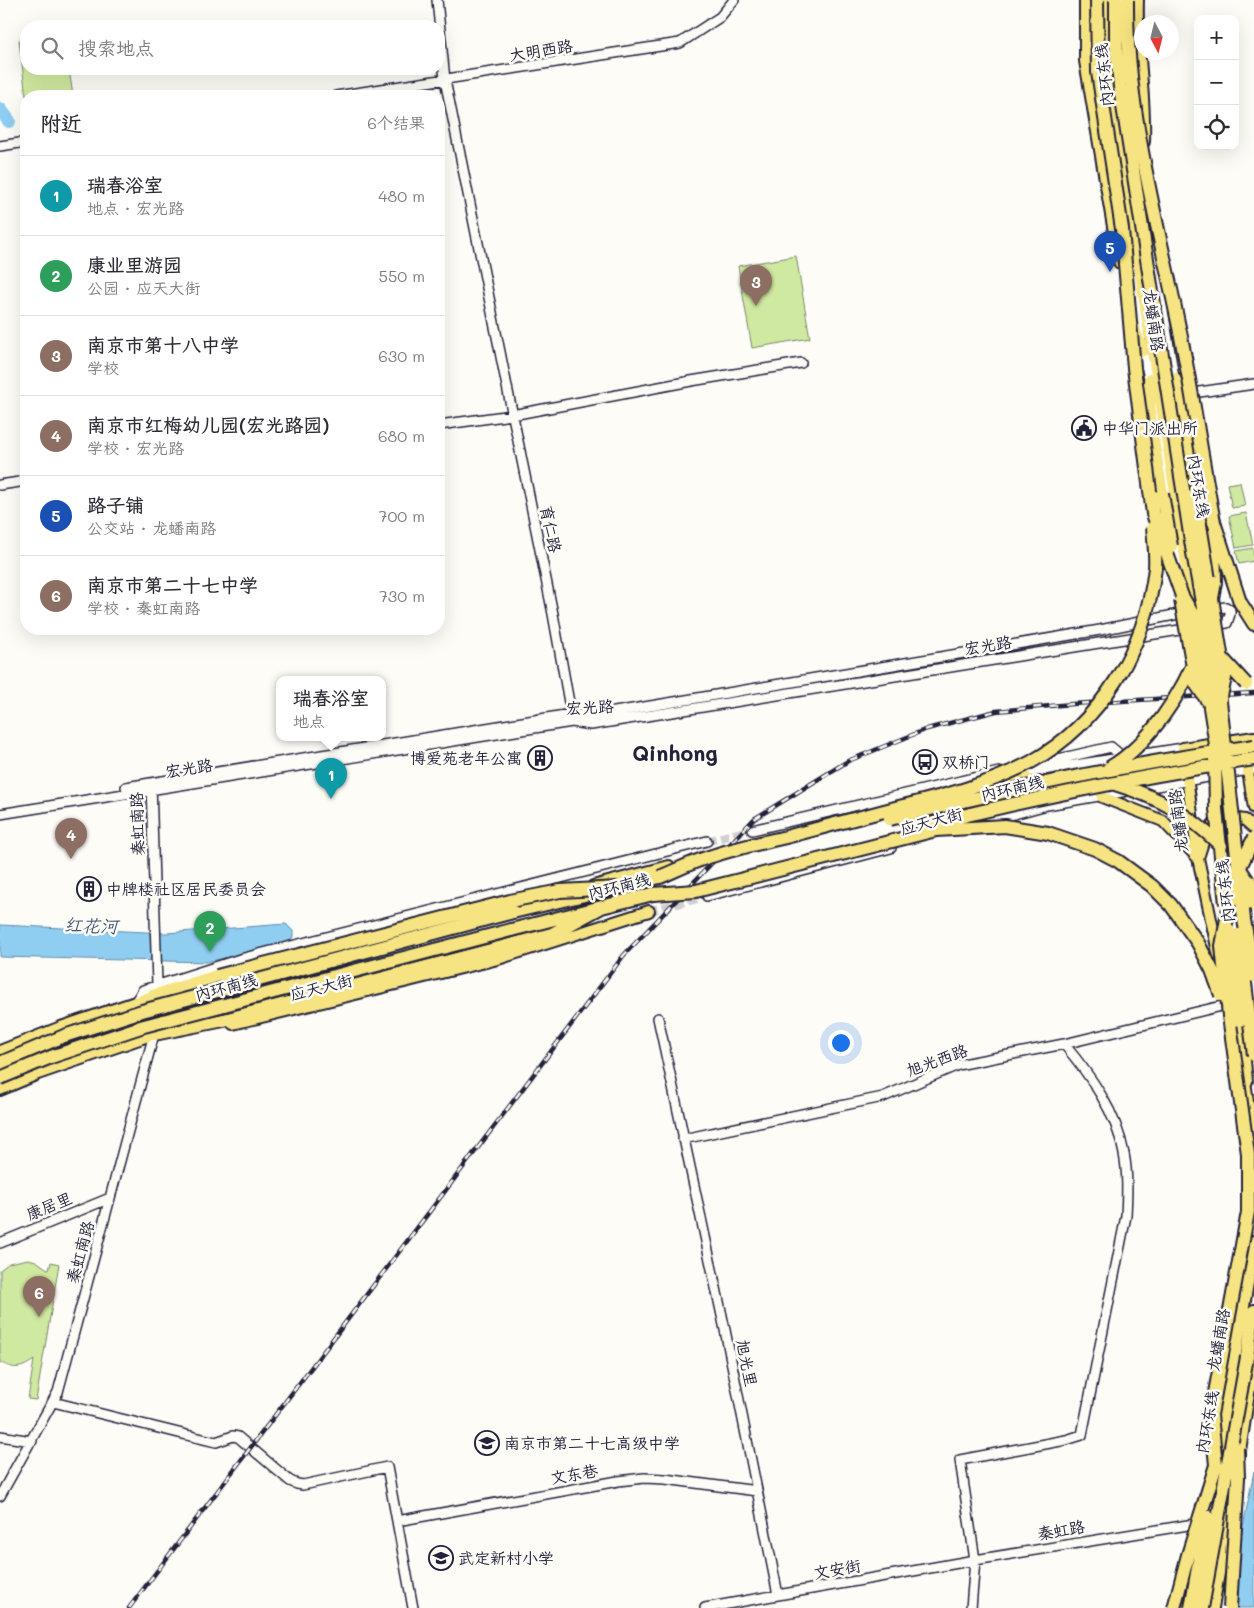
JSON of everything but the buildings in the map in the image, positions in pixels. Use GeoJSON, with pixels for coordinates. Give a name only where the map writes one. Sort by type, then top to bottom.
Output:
{"type":"FeatureCollection","features":[{"type":"Feature","properties":{"kind":"highway"},"geometry":{"type":"LineString","coordinates":[[1086,0],[1086,61],[1129,314],[1142,350]]}},
{"type":"Feature","properties":{"kind":"highway"},"geometry":{"type":"LineString","coordinates":[[928,800],[987,782],[1031,762],[1076,728],[1096,708],[1113,686],[1127,662],[1148,606],[1155,567],[1153,514],[1134,368],[1122,229],[1098,72],[1097,0]]}},
{"type":"Feature","properties":{"kind":"highway","name":"内环东线"},"geometry":{"type":"LineString","coordinates":[[1108,0],[1109,50],[1151,343],[1205,670],[1214,702]]}},
{"type":"Feature","properties":{"kind":"highway","name":"内环东线"},"geometry":{"type":"LineString","coordinates":[[1116,0],[1116,45],[1120,87],[1193,553],[1220,744],[1232,803],[1244,920],[1254,976]]}},
{"type":"Feature","properties":{"kind":"highway"},"geometry":{"type":"LineString","coordinates":[[1127,0],[1128,61],[1133,99],[1154,212],[1180,332],[1214,522],[1240,602],[1254,624]]}},
{"type":"Feature","properties":{"kind":"highway"},"geometry":{"type":"LineString","coordinates":[[1137,0],[1137,46],[1144,126],[1142,174]]}},
{"type":"Feature","properties":{"kind":"highway"},"geometry":{"type":"LineString","coordinates":[[1150,380],[1149,416],[1196,684],[1214,702],[1225,678],[1180,395],[1174,378]]}},
{"type":"Feature","properties":{"kind":"highway"},"geometry":{"type":"LineString","coordinates":[[1153,514],[1182,596],[1197,622],[1222,658],[1246,684],[1254,689]]}},
{"type":"Feature","properties":{"kind":"highway"},"geometry":{"type":"LineString","coordinates":[[653,894],[696,891],[936,830],[1002,816],[1044,802],[1080,786],[1114,765],[1143,740],[1159,722],[1194,663],[1204,637],[1215,582],[1214,522]]}},
{"type":"Feature","properties":{"kind":"highway"},"geometry":{"type":"LineString","coordinates":[[1220,744],[1237,787],[1254,904]]}},
{"type":"Feature","properties":{"kind":"highway"},"geometry":{"type":"LineString","coordinates":[[1174,1608],[1188,1555],[1216,1465],[1212,1415],[1248,1212],[1248,1154],[1233,1013],[1216,808],[1220,744]]}},
{"type":"Feature","properties":{"kind":"highway","name":"内环东线"},"geometry":{"type":"LineString","coordinates":[[1220,744],[1245,994],[1254,1055]]}},
{"type":"Feature","properties":{"kind":"highway","name":"内环南线"},"geometry":{"type":"LineString","coordinates":[[0,1063],[64,1036],[142,1011],[513,912],[618,888],[970,799],[1117,768],[1254,746]]}},
{"type":"Feature","properties":{"kind":"highway","name":"内环南线"},"geometry":{"type":"LineString","coordinates":[[0,1078],[51,1057],[144,1026],[957,817],[1164,773],[1252,766]]}},
{"type":"Feature","properties":{"kind":"highway"},"geometry":{"type":"LineString","coordinates":[[660,877],[710,856],[928,800],[1026,778],[1065,776],[1102,780],[1139,792],[1182,813],[1208,832],[1232,856],[1254,890]]}},
{"type":"Feature","properties":{"kind":"highway"},"geometry":{"type":"LineString","coordinates":[[936,830],[1005,826],[1048,832],[1118,861],[1152,886],[1171,905],[1185,923],[1212,970],[1233,1013]]}},
{"type":"Feature","properties":{"kind":"highway"},"geometry":{"type":"LineString","coordinates":[[1246,1081],[1222,946],[1238,871],[1254,838]]}},
{"type":"Feature","properties":{"kind":"highway"},"geometry":{"type":"LineString","coordinates":[[155,987],[218,976],[510,901],[560,891],[618,888]]}},
{"type":"Feature","properties":{"kind":"highway"},"geometry":{"type":"LineString","coordinates":[[154,1034],[224,1020],[552,934],[600,908]]}},
{"type":"Feature","properties":{"kind":"highway","name":"内环东线"},"geometry":{"type":"LineString","coordinates":[[1191,1608],[1254,1242]]}},
{"type":"Feature","properties":{"kind":"highway","name":"内环东线"},"geometry":{"type":"LineString","coordinates":[[1202,1608],[1237,1419],[1251,1359],[1254,1311]]}},
{"type":"Feature","properties":{"kind":"highway"},"geometry":{"type":"LineString","coordinates":[[1251,1359],[1254,1336]]}},
{"type":"Feature","properties":{"kind":"highway"},"geometry":{"type":"LineString","coordinates":[[1230,1608],[1238,1478],[1237,1419]]}},
{"type":"Feature","properties":{"kind":"main road","name":"应天大街"},"geometry":{"type":"LineString","coordinates":[[1184,748],[1254,737]]}},
{"type":"Feature","properties":{"kind":"main road"},"geometry":{"type":"LineString","coordinates":[[1243,738],[1252,766],[1254,808]]}},
{"type":"Feature","properties":{"kind":"main road","name":"龙蟠南路"},"geometry":{"type":"LineString","coordinates":[[1184,748],[1198,858],[1211,926],[1233,1013],[1246,1081],[1254,1155]]}},
{"type":"Feature","properties":{"kind":"main road"},"geometry":{"type":"LineString","coordinates":[[1102,797],[1162,821],[1198,858],[1205,836],[1214,823],[1230,818],[1245,820],[1254,828]]}},
{"type":"Feature","properties":{"kind":"main road","name":"应天大街"},"geometry":{"type":"LineString","coordinates":[[0,1051],[136,1001],[155,987],[219,981],[669,866]]}},
{"type":"Feature","properties":{"kind":"main road","name":"应天大街"},"geometry":{"type":"LineString","coordinates":[[0,1090],[38,1074],[154,1034],[225,1026],[498,959],[650,911]]}},
{"type":"Feature","properties":{"kind":"main road","name":"龙蟠南路"},"geometry":{"type":"LineString","coordinates":[[1183,1608],[1242,1295],[1245,1254],[1254,1193]]}},
{"type":"Feature","properties":{"kind":"main road"},"geometry":{"type":"LineString","coordinates":[[1213,1608],[1227,1528],[1251,1359]]}},
{"type":"Feature","properties":{"kind":"main road"},"geometry":{"type":"LineString","coordinates":[[1200,1523],[1227,1528]]}},
{"type":"Feature","properties":{"kind":"street","name":"育仁路"},"geometry":{"type":"LineString","coordinates":[[437,0],[439,20]]}},
{"type":"Feature","properties":{"kind":"street","name":"大明西路"},"geometry":{"type":"LineString","coordinates":[[377,90],[680,43],[720,17],[734,0]]}},
{"type":"Feature","properties":{"kind":"street"},"geometry":{"type":"LineString","coordinates":[[1081,0],[1086,61]]}},
{"type":"Feature","properties":{"kind":"street","name":"龙蟠南路"},"geometry":{"type":"LineString","coordinates":[[1102,0],[1103,64],[1130,242],[1142,350],[1150,380],[1189,612]]}},
{"type":"Feature","properties":{"kind":"street","name":"龙蟠南路"},"geometry":{"type":"LineString","coordinates":[[1122,0],[1123,61],[1126,85],[1174,378],[1207,610]]}},
{"type":"Feature","properties":{"kind":"street","name":"育仁路"},"geometry":{"type":"LineString","coordinates":[[444,75],[553,614],[572,718]]}},
{"type":"Feature","properties":{"kind":"street"},"geometry":{"type":"LineString","coordinates":[[0,146],[20,143]]}},
{"type":"Feature","properties":{"kind":"street"},"geometry":{"type":"LineString","coordinates":[[445,424],[512,415],[691,381],[801,363]]}},
{"type":"Feature","properties":{"kind":"street"},"geometry":{"type":"LineString","coordinates":[[1180,395],[1254,384]]}},
{"type":"Feature","properties":{"kind":"street"},"geometry":{"type":"LineString","coordinates":[[0,485],[20,482]]}},
{"type":"Feature","properties":{"kind":"street","name":"宏光路"},"geometry":{"type":"LineString","coordinates":[[0,809],[572,718],[591,716],[1090,631],[1189,612],[1226,608],[1230,610],[1227,622],[591,725],[572,718]]}},
{"type":"Feature","properties":{"kind":"street"},"geometry":{"type":"LineString","coordinates":[[1179,614],[1181,629]]}},
{"type":"Feature","properties":{"kind":"street"},"geometry":{"type":"LineString","coordinates":[[752,830],[847,806],[1111,747],[1123,757]]}},
{"type":"Feature","properties":{"kind":"street","name":"应天大街"},"geometry":{"type":"LineString","coordinates":[[764,838],[1006,776],[1184,748]]}},
{"type":"Feature","properties":{"kind":"street","name":"应天大街"},"geometry":{"type":"LineString","coordinates":[[708,896],[1047,805],[1102,797],[1252,766]]}},
{"type":"Feature","properties":{"kind":"street","name":"宏光路"},"geometry":{"type":"LineString","coordinates":[[0,814],[151,786]]}},
{"type":"Feature","properties":{"kind":"street","name":"秦虹南路"},"geometry":{"type":"LineString","coordinates":[[0,1496],[58,1392],[154,1034],[155,930],[151,786]]}},
{"type":"Feature","properties":{"kind":"street","name":"应天大街"},"geometry":{"type":"LineString","coordinates":[[155,987],[240,959],[707,841]]}},
{"type":"Feature","properties":{"kind":"street","name":"旭光西路"},"geometry":{"type":"LineString","coordinates":[[683,1139],[883,1096],[958,1065],[1233,1013]]}},
{"type":"Feature","properties":{"kind":"street","name":"旭光里"},"geometry":{"type":"LineString","coordinates":[[658,1018],[724,1325],[778,1594]]}},
{"type":"Feature","properties":{"kind":"street"},"geometry":{"type":"LineString","coordinates":[[971,1608],[975,1560],[960,1460],[1066,1440],[1082,1434],[1126,1216],[1127,1193],[1124,1154],[1115,1124],[1081,1065],[1064,1044]]}},
{"type":"Feature","properties":{"kind":"street","name":"康居里"},"geometry":{"type":"LineString","coordinates":[[0,1243],[110,1198]]}},
{"type":"Feature","properties":{"kind":"street"},"geometry":{"type":"LineString","coordinates":[[53,1402],[203,1440],[216,1442],[233,1436],[238,1437],[290,1481],[297,1484],[303,1485],[388,1467],[413,1608]]}},
{"type":"Feature","properties":{"kind":"street"},"geometry":{"type":"LineString","coordinates":[[0,1436],[32,1441]]}},
{"type":"Feature","properties":{"kind":"street","name":"文东巷"},"geometry":{"type":"LineString","coordinates":[[397,1521],[618,1481],[644,1478],[758,1491]]}},
{"type":"Feature","properties":{"kind":"street","name":"秦虹路"},"geometry":{"type":"LineString","coordinates":[[975,1560],[1200,1523]]}},
{"type":"Feature","properties":{"kind":"street","name":"文安街"},"geometry":{"type":"LineString","coordinates":[[704,1608],[975,1560]]}},
{"type":"Feature","properties":{"kind":"green space"},"geometry":{"type":"Polygon","coordinates":[[[23,75],[70,75],[72,90],[25,90],[23,75]]]}},
{"type":"Feature","properties":{"kind":"green space"},"geometry":{"type":"Polygon","coordinates":[[[796,256],[810,338],[752,348],[738,266],[796,256]]]}},
{"type":"Feature","properties":{"kind":"green space"},"geometry":{"type":"Polygon","coordinates":[[[1240,482],[1245,506],[1232,508],[1227,484],[1240,482]]]}},
{"type":"Feature","properties":{"kind":"green space"},"geometry":{"type":"Polygon","coordinates":[[[1246,513],[1253,545],[1236,548],[1229,516],[1246,513]]]}},
{"type":"Feature","properties":{"kind":"green space"},"geometry":{"type":"Polygon","coordinates":[[[1253,548],[1254,561],[1239,564],[1236,551],[1253,548]]]}},
{"type":"Feature","properties":{"kind":"green space"},"geometry":{"type":"Polygon","coordinates":[[[28,1259],[36,1261],[49,1270],[51,1262],[59,1264],[36,1400],[28,1399],[34,1360],[17,1367],[0,1362],[0,1270],[9,1263],[28,1259]]]}},
{"type":"Feature","properties":{"kind":"water"},"geometry":{"type":"Polygon","coordinates":[[[286,924],[293,931],[293,937],[288,944],[206,962],[0,957],[0,925],[166,933],[286,924]]]}},
{"type":"Feature","properties":{"kind":"water"},"geometry":{"type":"Polygon","coordinates":[[[1254,1471],[1254,1608],[1227,1608],[1254,1471]]]}},
{"type":"Feature","properties":{"kind":"waterway"},"geometry":{"type":"LineString","coordinates":[[0,109],[9,121]]}},
{"type":"Feature","properties":{"kind":"tunnel"},"geometry":{"type":"LineString","coordinates":[[707,841],[752,830]]}},
{"type":"Feature","properties":{"kind":"tunnel"},"geometry":{"type":"LineString","coordinates":[[649,911],[707,896]]}},
{"type":"Feature","properties":{"kind":"railway"},"geometry":{"type":"LineString","coordinates":[[129,1608],[624,955],[754,819],[848,761],[927,729],[996,711],[1072,704],[1254,693]]}},
{"type":"Feature","properties":{"kind":"place","name":"路子铺"},"geometry":{"type":"Point","coordinates":[1110,272]}},
{"type":"Feature","properties":{"kind":"place","name":"南京市第十八中学"},"geometry":{"type":"Point","coordinates":[756,306]}},
{"type":"Feature","properties":{"kind":"place","name":"中华门派出所"},"geometry":{"type":"Point","coordinates":[1084,428]}},
{"type":"Feature","properties":{"kind":"place","name":"博爱苑老年公寓"},"geometry":{"type":"Point","coordinates":[540,758]}},
{"type":"Feature","properties":{"kind":"place","name":"双桥门"},"geometry":{"type":"Point","coordinates":[925,762]}},
{"type":"Feature","properties":{"kind":"place","name":"瑞春浴室"},"geometry":{"type":"Point","coordinates":[331,799]}},
{"type":"Feature","properties":{"kind":"place","name":"南京市红梅幼儿园(宏光路园)"},"geometry":{"type":"Point","coordinates":[71,859]}},
{"type":"Feature","properties":{"kind":"place","name":"中牌楼社区居民委员会"},"geometry":{"type":"Point","coordinates":[89,889]}},
{"type":"Feature","properties":{"kind":"place","name":"康业里游园"},"geometry":{"type":"Point","coordinates":[210,952]}},
{"type":"Feature","properties":{"kind":"place","name":"南京市第二十七中学"},"geometry":{"type":"Point","coordinates":[39,1317]}},
{"type":"Feature","properties":{"kind":"place","name":"南京市第二十七高级中学"},"geometry":{"type":"Point","coordinates":[487,1443]}},
{"type":"Feature","properties":{"kind":"place","name":"武定新村小学"},"geometry":{"type":"Point","coordinates":[441,1558]}},
{"type":"Feature","properties":{"kind":"district","name":"Qinhong"},"geometry":{"type":"Point","coordinates":[675,754]}},
{"type":"Feature","properties":{"kind":"water label","name":"红花河"},"geometry":{"type":"Point","coordinates":[91,926]}}]}
